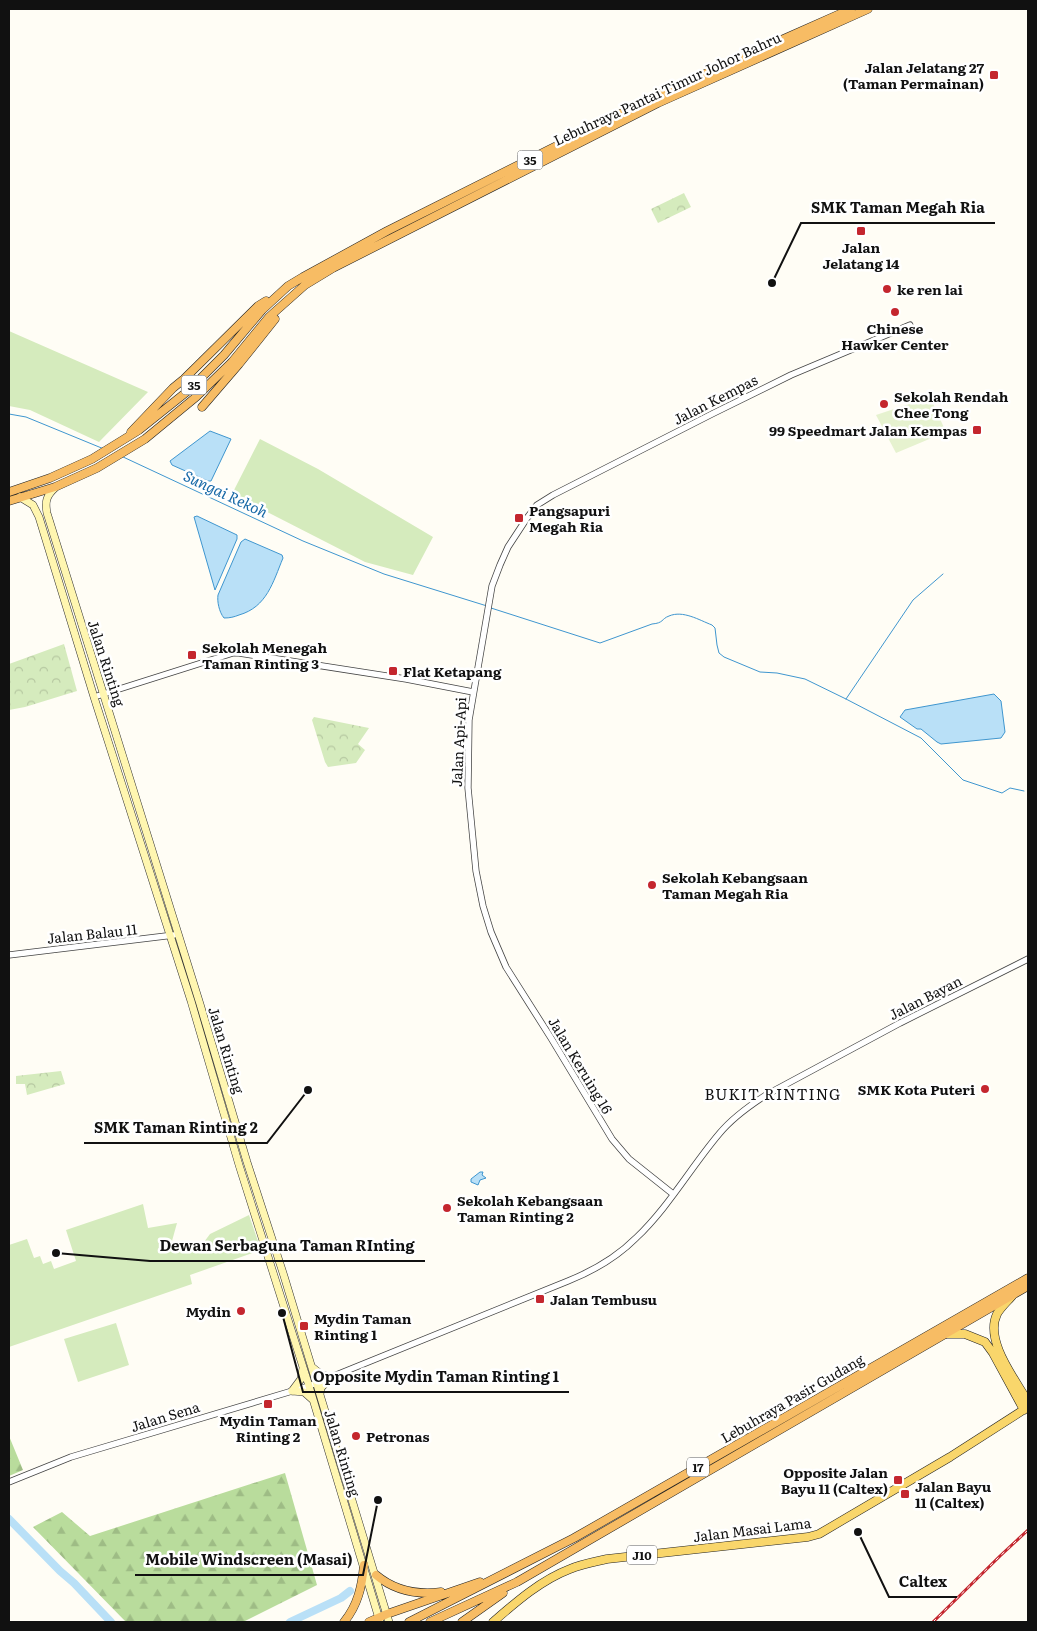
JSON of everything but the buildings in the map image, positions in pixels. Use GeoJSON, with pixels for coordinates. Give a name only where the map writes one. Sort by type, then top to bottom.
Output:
{"type":"FeatureCollection","features":[{"type":"Feature","properties":{"kind":"highway","name":"Lebuhraya Pantai Timur Johor Bahru"},"geometry":{"type":"LineString","coordinates":[[9,492],[50,478],[99,454],[139,430],[190,390],[224,355],[262,310],[288,286],[387,231],[664,92],[851,9]]}},
{"type":"Feature","properties":{"kind":"highway","name":"Lebuhraya Pantai Timur Johor Bahru"},"geometry":{"type":"LineString","coordinates":[[9,501],[55,487],[109,460],[145,439],[196,397],[232,362],[269,317],[305,285],[333,268],[658,103],[868,9]]}},
{"type":"Feature","properties":{"kind":"highway"},"geometry":{"type":"LineString","coordinates":[[202,407],[275,318],[333,268]]}},
{"type":"Feature","properties":{"kind":"highway"},"geometry":{"type":"LineString","coordinates":[[125,439],[173,388],[258,306],[288,286]]}},
{"type":"Feature","properties":{"kind":"highway","name":"Lebuhraya Pasir Gudang"},"geometry":{"type":"LineString","coordinates":[[408,1622],[574,1538],[1028,1278]]}},
{"type":"Feature","properties":{"kind":"highway","name":"Lebuhraya Pasir Gudang"},"geometry":{"type":"LineString","coordinates":[[430,1622],[517,1582],[1028,1286]]}},
{"type":"Feature","properties":{"kind":"highway"},"geometry":{"type":"LineString","coordinates":[[344,1622],[357,1601],[362,1585],[364,1565]]}},
{"type":"Feature","properties":{"kind":"highway"},"geometry":{"type":"LineString","coordinates":[[369,1622],[388,1618],[501,1574]]}},
{"type":"Feature","properties":{"kind":"highway"},"geometry":{"type":"LineString","coordinates":[[376,1575],[392,1586],[407,1592],[433,1593],[465,1588]]}},
{"type":"Feature","properties":{"kind":"highway"},"geometry":{"type":"LineString","coordinates":[[462,1622],[517,1582]]}},
{"type":"Feature","properties":{"kind":"highway"},"geometry":{"type":"LineString","coordinates":[[456,1622],[473,1614]]}},
{"type":"Feature","properties":{"kind":"main road","name":"Jalan Rinting"},"geometry":{"type":"LineString","coordinates":[[55,487],[49,493],[46,500],[47,513],[178,934],[307,1367]]}},
{"type":"Feature","properties":{"kind":"main road","name":"Jalan Rinting"},"geometry":{"type":"LineString","coordinates":[[20,497],[33,505],[39,516],[94,697],[191,1001],[239,1165],[376,1575],[388,1618]]}},
{"type":"Feature","properties":{"kind":"main road"},"geometry":{"type":"LineString","coordinates":[[1014,1294],[996,1316],[995,1339],[998,1350],[1028,1402]]}},
{"type":"Feature","properties":{"kind":"main road"},"geometry":{"type":"LineString","coordinates":[[944,1334],[965,1334],[985,1342],[1026,1409]]}},
{"type":"Feature","properties":{"kind":"main road"},"geometry":{"type":"LineString","coordinates":[[307,1367],[322,1375],[331,1377],[321,1388],[317,1398],[304,1392],[292,1391],[307,1367]]}},
{"type":"Feature","properties":{"kind":"main road"},"geometry":{"type":"LineString","coordinates":[[1019,1385],[1028,1393]]}},
{"type":"Feature","properties":{"kind":"main road","name":"Jalan Rinting"},"geometry":{"type":"LineString","coordinates":[[317,1398],[379,1620]]}},
{"type":"Feature","properties":{"kind":"main road","name":"Jalan Masai Lama"},"geometry":{"type":"LineString","coordinates":[[493,1622],[543,1583],[567,1570],[587,1563],[607,1559],[808,1537],[819,1534],[950,1457],[1026,1409]]}},
{"type":"Feature","properties":{"kind":"street","name":"Jalan Kempas"},"geometry":{"type":"LineString","coordinates":[[537,505],[553,495],[782,379],[910,325]]}},
{"type":"Feature","properties":{"kind":"street","name":"Jalan Api-Api"},"geometry":{"type":"LineString","coordinates":[[491,932],[483,906],[476,871],[468,788],[469,720],[492,586],[508,548],[537,505]]}},
{"type":"Feature","properties":{"kind":"street"},"geometry":{"type":"LineString","coordinates":[[94,697],[233,653],[406,679],[473,692]]}},
{"type":"Feature","properties":{"kind":"street","name":"Jalan Keruing 16"},"geometry":{"type":"LineString","coordinates":[[491,932],[506,967],[612,1139],[630,1159],[673,1194]]}},
{"type":"Feature","properties":{"kind":"street","name":"Jalan Balau 11"},"geometry":{"type":"LineString","coordinates":[[9,955],[178,934]]}},
{"type":"Feature","properties":{"kind":"street","name":"Jalan Bayan"},"geometry":{"type":"LineString","coordinates":[[673,1194],[719,1133],[746,1108],[834,1058],[1028,959]]}},
{"type":"Feature","properties":{"kind":"street"},"geometry":{"type":"LineString","coordinates":[[313,1385],[568,1281],[594,1268],[612,1258],[636,1239],[673,1194]]}},
{"type":"Feature","properties":{"kind":"street","name":"Jalan Sena"},"geometry":{"type":"LineString","coordinates":[[9,1482],[71,1457],[313,1385]]}},
{"type":"Feature","properties":{"kind":"green space"},"geometry":{"type":"Polygon","coordinates":[[[684,193],[691,207],[658,223],[651,209],[684,193]]]}},
{"type":"Feature","properties":{"kind":"green space"},"geometry":{"type":"Polygon","coordinates":[[[9,331],[148,392],[99,442],[30,410],[9,406],[9,331]]]}},
{"type":"Feature","properties":{"kind":"green space"},"geometry":{"type":"Polygon","coordinates":[[[930,397],[946,432],[896,453],[876,415],[930,397]]]}},
{"type":"Feature","properties":{"kind":"green space"},"geometry":{"type":"Polygon","coordinates":[[[260,439],[318,469],[433,537],[413,575],[365,562],[232,494],[260,439]]]}},
{"type":"Feature","properties":{"kind":"green space"},"geometry":{"type":"Polygon","coordinates":[[[64,644],[77,691],[9,710],[9,664],[64,644]]]}},
{"type":"Feature","properties":{"kind":"green space"},"geometry":{"type":"Polygon","coordinates":[[[314,717],[369,728],[358,744],[365,750],[356,763],[328,767],[312,720],[314,717]]]}},
{"type":"Feature","properties":{"kind":"green space"},"geometry":{"type":"Polygon","coordinates":[[[61,1071],[65,1084],[27,1095],[25,1084],[16,1084],[16,1076],[61,1071]]]}},
{"type":"Feature","properties":{"kind":"green space"},"geometry":{"type":"Polygon","coordinates":[[[143,1204],[148,1228],[177,1223],[172,1241],[180,1252],[201,1246],[210,1234],[249,1215],[261,1250],[190,1275],[192,1284],[9,1347],[9,1245],[27,1239],[34,1258],[40,1256],[43,1264],[51,1261],[54,1269],[76,1261],[66,1230],[143,1204]]]}},
{"type":"Feature","properties":{"kind":"green space"},"geometry":{"type":"Polygon","coordinates":[[[116,1323],[129,1365],[78,1382],[64,1339],[116,1323]]]}},
{"type":"Feature","properties":{"kind":"green space"},"geometry":{"type":"Polygon","coordinates":[[[9,1436],[23,1470],[9,1476],[9,1436]]]}},
{"type":"Feature","properties":{"kind":"green space"},"geometry":{"type":"Polygon","coordinates":[[[285,1473],[317,1585],[243,1622],[126,1622],[33,1527],[62,1512],[90,1536],[285,1473]]]}},
{"type":"Feature","properties":{"kind":"water"},"geometry":{"type":"Polygon","coordinates":[[[210,431],[231,439],[211,481],[172,465],[170,461],[210,431]]]}},
{"type":"Feature","properties":{"kind":"water"},"geometry":{"type":"Polygon","coordinates":[[[197,516],[237,535],[215,590],[194,517],[197,516]]]}},
{"type":"Feature","properties":{"kind":"water"},"geometry":{"type":"Polygon","coordinates":[[[245,539],[282,555],[283,558],[268,593],[263,600],[249,611],[234,617],[224,618],[219,606],[218,595],[241,542],[245,539]]]}},
{"type":"Feature","properties":{"kind":"water"},"geometry":{"type":"Polygon","coordinates":[[[994,694],[1001,701],[1005,732],[1001,738],[941,744],[921,729],[917,729],[900,717],[905,710],[994,694]]]}},
{"type":"Feature","properties":{"kind":"water"},"geometry":{"type":"Polygon","coordinates":[[[480,1172],[483,1172],[482,1175],[486,1178],[480,1180],[478,1185],[471,1182],[471,1179],[480,1172]]]}},
{"type":"Feature","properties":{"kind":"waterway","name":"Sungai Rekoh"},"geometry":{"type":"LineString","coordinates":[[9,414],[26,417],[104,449]]}},
{"type":"Feature","properties":{"kind":"waterway","name":"Sungai Rekoh"},"geometry":{"type":"LineString","coordinates":[[121,456],[303,541],[384,574],[487,606]]}},
{"type":"Feature","properties":{"kind":"waterway"},"geometry":{"type":"LineString","coordinates":[[846,699],[913,600],[943,574]]}},
{"type":"Feature","properties":{"kind":"waterway"},"geometry":{"type":"LineString","coordinates":[[491,608],[600,643],[659,623],[666,617],[674,614],[691,616],[715,628],[719,653],[724,657],[760,672],[777,673],[805,679],[846,699],[921,738],[963,780],[1002,793],[1010,788],[1024,791]]}},
{"type":"Feature","properties":{"kind":"waterway"},"geometry":{"type":"LineString","coordinates":[[9,1519],[111,1622]]}},
{"type":"Feature","properties":{"kind":"waterway"},"geometry":{"type":"LineString","coordinates":[[290,1622],[341,1598],[350,1591]]}},
{"type":"Feature","properties":{"kind":"railway"},"geometry":{"type":"LineString","coordinates":[[933,1622],[1028,1530]]}},
{"type":"Feature","properties":{"kind":"place","name":"Jalan Jelatang 27 (Taman Permainan)"},"geometry":{"type":"Point","coordinates":[994,75]}},
{"type":"Feature","properties":{"kind":"place","name":"Jalan Jelatang 14"},"geometry":{"type":"Point","coordinates":[861,231]}},
{"type":"Feature","properties":{"kind":"place","name":"SMK Taman Megah Ria"},"geometry":{"type":"Point","coordinates":[772,283]}},
{"type":"Feature","properties":{"kind":"place","name":"ke ren lai"},"geometry":{"type":"Point","coordinates":[887,289]}},
{"type":"Feature","properties":{"kind":"place","name":"Chinese Hawker Center"},"geometry":{"type":"Point","coordinates":[895,312]}},
{"type":"Feature","properties":{"kind":"place","name":"Sekolah Rendah Chee Tong"},"geometry":{"type":"Point","coordinates":[884,404]}},
{"type":"Feature","properties":{"kind":"place","name":"99 Speedmart Jalan Kempas"},"geometry":{"type":"Point","coordinates":[977,430]}},
{"type":"Feature","properties":{"kind":"place","name":"Pangsapuri Megah Ria"},"geometry":{"type":"Point","coordinates":[519,518]}},
{"type":"Feature","properties":{"kind":"place","name":"Sekolah Menegah Taman Rinting 3"},"geometry":{"type":"Point","coordinates":[192,655]}},
{"type":"Feature","properties":{"kind":"place","name":"Flat Ketapang"},"geometry":{"type":"Point","coordinates":[393,671]}},
{"type":"Feature","properties":{"kind":"place","name":"Sekolah Kebangsaan Taman Megah Ria"},"geometry":{"type":"Point","coordinates":[652,885]}},
{"type":"Feature","properties":{"kind":"place","name":"SMK Kota Puteri"},"geometry":{"type":"Point","coordinates":[985,1089]}},
{"type":"Feature","properties":{"kind":"place","name":"SMK Taman Rinting 2"},"geometry":{"type":"Point","coordinates":[308,1090]}},
{"type":"Feature","properties":{"kind":"place","name":"Sekolah Kebangsaan Taman Rinting 2"},"geometry":{"type":"Point","coordinates":[447,1208]}},
{"type":"Feature","properties":{"kind":"place","name":"Dewan Serbaguna Taman RInting"},"geometry":{"type":"Point","coordinates":[56,1253]}},
{"type":"Feature","properties":{"kind":"place","name":"Jalan Tembusu"},"geometry":{"type":"Point","coordinates":[540,1299]}},
{"type":"Feature","properties":{"kind":"place","name":"Mydin"},"geometry":{"type":"Point","coordinates":[241,1311]}},
{"type":"Feature","properties":{"kind":"place","name":"Opposite Mydin Taman Rinting 1"},"geometry":{"type":"Point","coordinates":[282,1313]}},
{"type":"Feature","properties":{"kind":"place","name":"Mydin Taman Rinting 1"},"geometry":{"type":"Point","coordinates":[304,1326]}},
{"type":"Feature","properties":{"kind":"place","name":"Mydin Taman Rinting 2"},"geometry":{"type":"Point","coordinates":[268,1404]}},
{"type":"Feature","properties":{"kind":"place","name":"Petronas"},"geometry":{"type":"Point","coordinates":[356,1436]}},
{"type":"Feature","properties":{"kind":"place","name":"Opposite Jalan Bayu 11 (Caltex)"},"geometry":{"type":"Point","coordinates":[898,1480]}},
{"type":"Feature","properties":{"kind":"place","name":"Jalan Bayu 11 (Caltex)"},"geometry":{"type":"Point","coordinates":[905,1494]}},
{"type":"Feature","properties":{"kind":"place","name":"Mobile Windscreen (Masai)"},"geometry":{"type":"Point","coordinates":[378,1500]}},
{"type":"Feature","properties":{"kind":"place","name":"Caltex"},"geometry":{"type":"Point","coordinates":[858,1532]}},
{"type":"Feature","properties":{"kind":"district","name":"BUKIT RINTING"},"geometry":{"type":"Point","coordinates":[773,1093]}}]}
